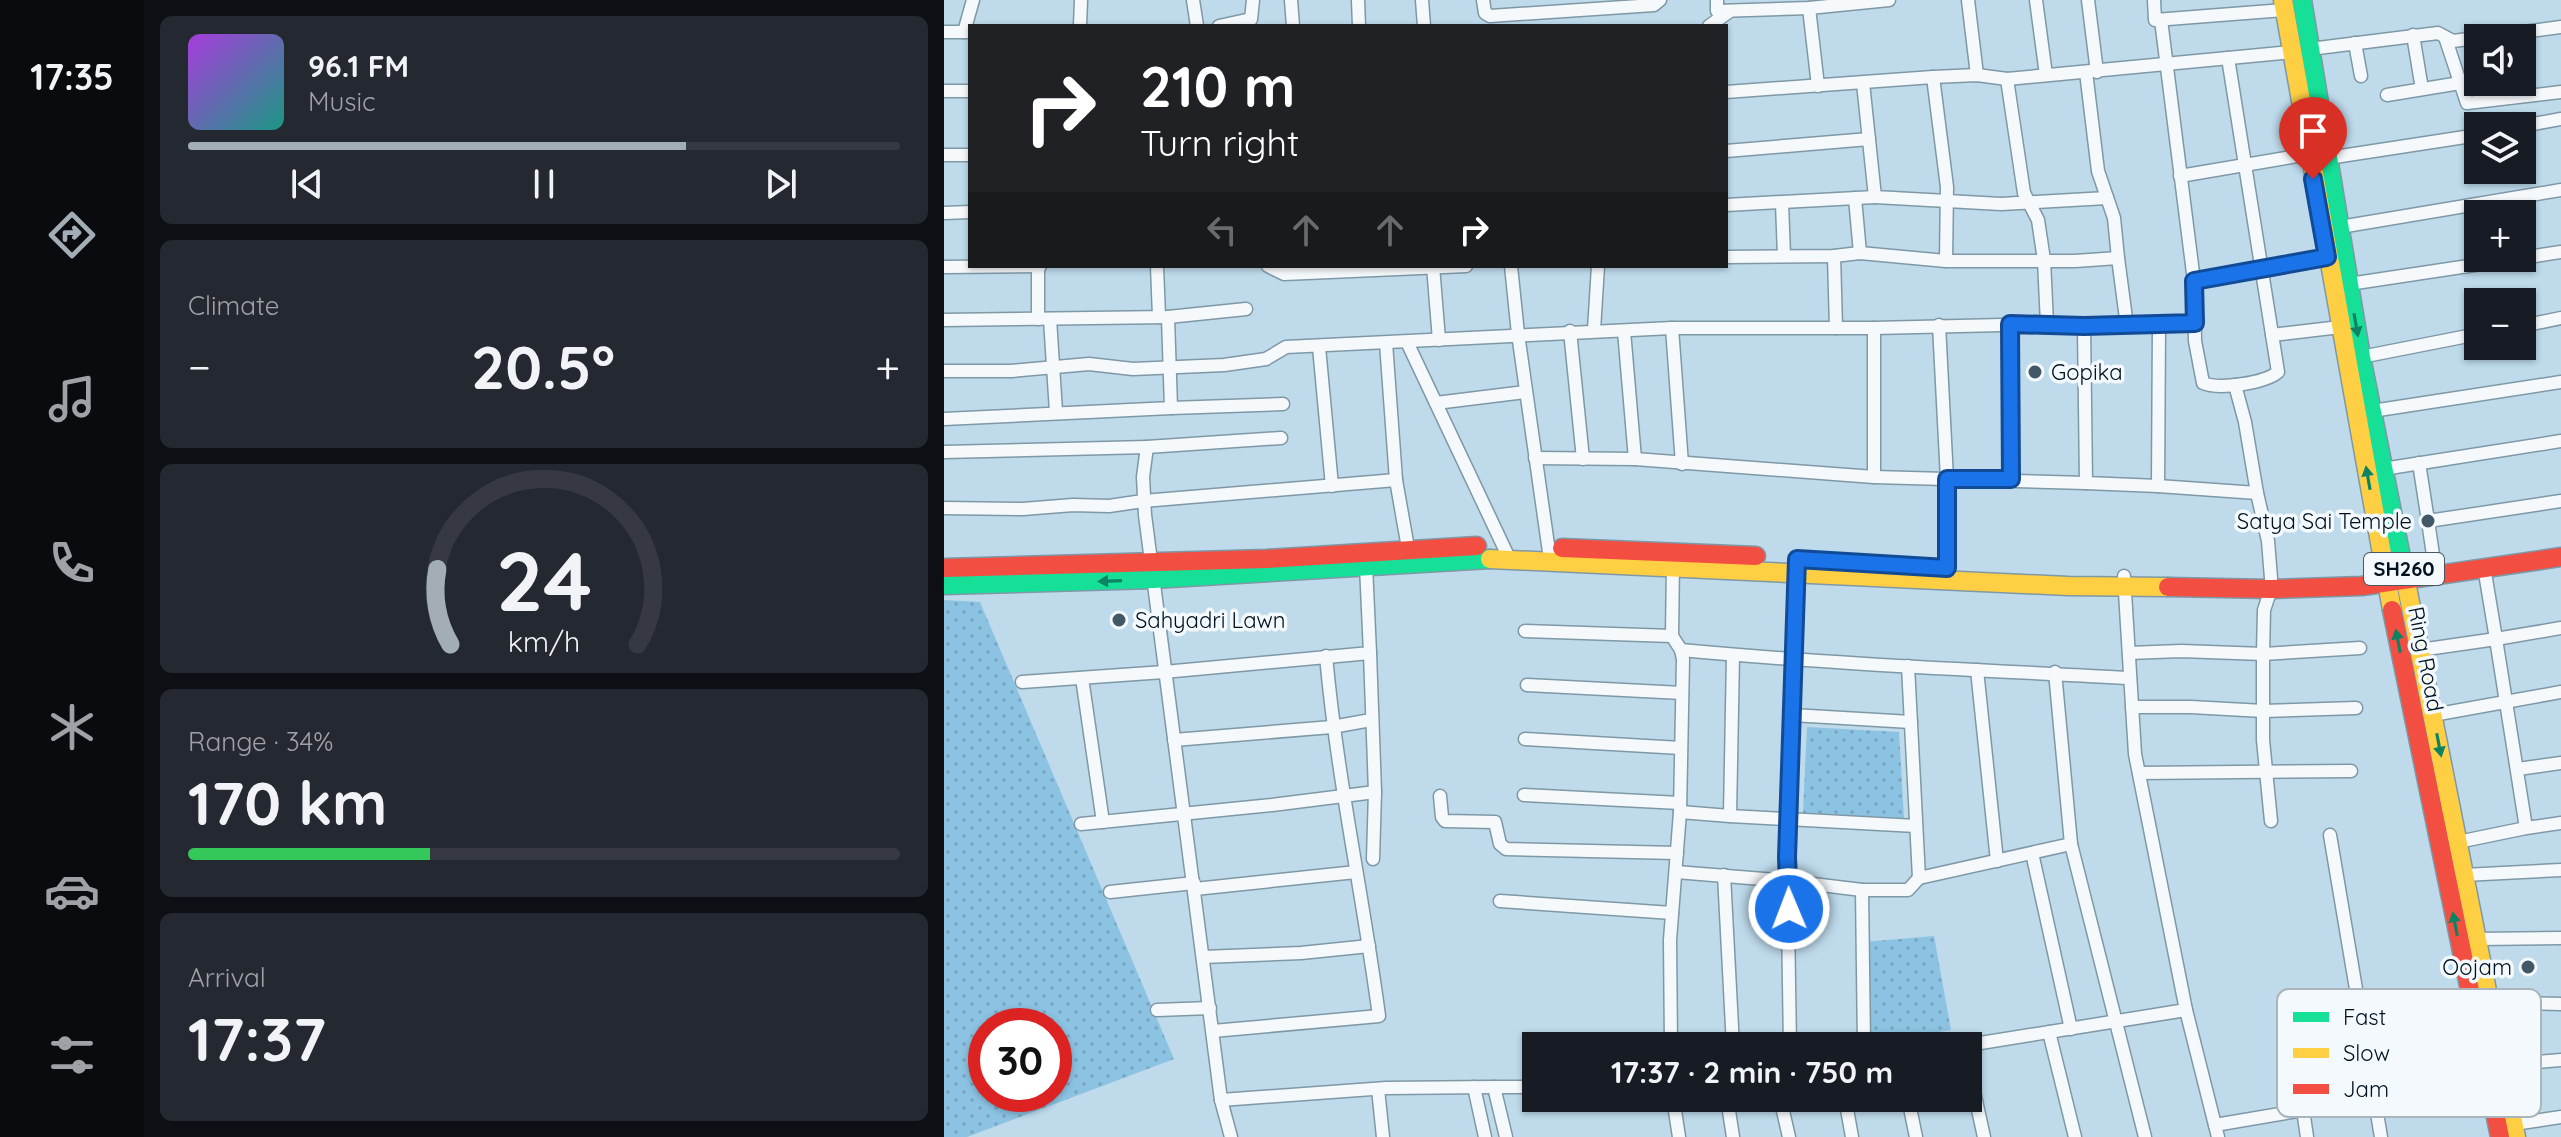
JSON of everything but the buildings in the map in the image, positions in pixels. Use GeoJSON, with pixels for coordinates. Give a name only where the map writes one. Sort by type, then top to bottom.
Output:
{"type":"FeatureCollection","features":[{"type":"Feature","properties":{"kind":"main road","name":"Ring Road"},"geometry":{"type":"LineString","coordinates":[[2302,0],[2301,50],[2309,154],[2327,257],[2386,578],[2476,989]]}},
{"type":"Feature","properties":{"kind":"main road","name":"Ring Road"},"geometry":{"type":"LineString","coordinates":[[2283,5],[2301,50],[2328,158],[2361,357],[2487,989]]}},
{"type":"Feature","properties":{"kind":"main road"},"geometry":{"type":"LineString","coordinates":[[944,585],[1152,572],[1408,548],[1672,558],[1947,574],[2271,584],[2386,578],[2561,547]]}},
{"type":"Feature","properties":{"kind":"main road"},"geometry":{"type":"LineString","coordinates":[[944,568],[1152,572],[1366,566],[1506,552]]}},
{"type":"Feature","properties":{"kind":"main road"},"geometry":{"type":"LineString","coordinates":[[2435,570],[2561,557]]}},
{"type":"Feature","properties":{"kind":"street"},"geometry":{"type":"LineString","coordinates":[[968,24],[973,0]]}},
{"type":"Feature","properties":{"kind":"street"},"geometry":{"type":"LineString","coordinates":[[1080,24],[1081,0]]}},
{"type":"Feature","properties":{"kind":"street"},"geometry":{"type":"LineString","coordinates":[[1193,0],[1197,24]]}},
{"type":"Feature","properties":{"kind":"street"},"geometry":{"type":"LineString","coordinates":[[1228,24],[1251,19],[1253,0]]}},
{"type":"Feature","properties":{"kind":"street"},"geometry":{"type":"LineString","coordinates":[[1291,0],[1293,24]]}},
{"type":"Feature","properties":{"kind":"street"},"geometry":{"type":"LineString","coordinates":[[1358,0],[1359,24]]}},
{"type":"Feature","properties":{"kind":"street"},"geometry":{"type":"LineString","coordinates":[[1422,0],[1424,24]]}},
{"type":"Feature","properties":{"kind":"street"},"geometry":{"type":"LineString","coordinates":[[1483,0],[1485,13],[1490,16],[1521,6],[1654,5],[1660,0]]}},
{"type":"Feature","properties":{"kind":"street"},"geometry":{"type":"LineString","coordinates":[[1717,0],[1717,11],[1809,8],[1889,0]]}},
{"type":"Feature","properties":{"kind":"street"},"geometry":{"type":"LineString","coordinates":[[1968,0],[1977,75]]}},
{"type":"Feature","properties":{"kind":"street"},"geometry":{"type":"LineString","coordinates":[[2036,0],[2046,75]]}},
{"type":"Feature","properties":{"kind":"street"},"geometry":{"type":"LineString","coordinates":[[2088,0],[2098,171],[2118,235],[2127,326]]}},
{"type":"Feature","properties":{"kind":"street"},"geometry":{"type":"LineString","coordinates":[[2154,0],[2155,20],[2283,5]]}},
{"type":"Feature","properties":{"kind":"street"},"geometry":{"type":"LineString","coordinates":[[1809,8],[1818,86]]}},
{"type":"Feature","properties":{"kind":"street"},"geometry":{"type":"LineString","coordinates":[[1712,24],[1730,11]]}},
{"type":"Feature","properties":{"kind":"street"},"geometry":{"type":"LineString","coordinates":[[2161,20],[2194,281],[2195,323],[2203,383],[2210,386],[2235,385],[2276,375],[2228,58]]}},
{"type":"Feature","properties":{"kind":"street"},"geometry":{"type":"LineString","coordinates":[[1728,92],[1933,77],[1977,75],[2007,79],[2228,58],[2413,35],[2438,33],[2453,41],[2561,27]]}},
{"type":"Feature","properties":{"kind":"street"},"geometry":{"type":"LineString","coordinates":[[944,32],[967,32]]}},
{"type":"Feature","properties":{"kind":"street"},"geometry":{"type":"LineString","coordinates":[[2413,35],[2422,89]]}},
{"type":"Feature","properties":{"kind":"street"},"geometry":{"type":"LineString","coordinates":[[2445,37],[2467,103],[2561,92]]}},
{"type":"Feature","properties":{"kind":"street"},"geometry":{"type":"LineString","coordinates":[[2355,43],[2361,76]]}},
{"type":"Feature","properties":{"kind":"street"},"geometry":{"type":"LineString","coordinates":[[1933,77],[1936,117],[1945,160],[1946,261]]}},
{"type":"Feature","properties":{"kind":"street"},"geometry":{"type":"LineString","coordinates":[[2007,79],[2024,193],[2038,220],[2044,260],[2047,324]]}},
{"type":"Feature","properties":{"kind":"street"},"geometry":{"type":"LineString","coordinates":[[1863,83],[1875,197]]}},
{"type":"Feature","properties":{"kind":"street"},"geometry":{"type":"LineString","coordinates":[[2387,95],[2460,83]]}},
{"type":"Feature","properties":{"kind":"street"},"geometry":{"type":"LineString","coordinates":[[944,91],[968,91]]}},
{"type":"Feature","properties":{"kind":"street"},"geometry":{"type":"LineString","coordinates":[[2536,123],[2561,119]]}},
{"type":"Feature","properties":{"kind":"street"},"geometry":{"type":"LineString","coordinates":[[2328,158],[2464,137]]}},
{"type":"Feature","properties":{"kind":"street"},"geometry":{"type":"LineString","coordinates":[[1728,151],[1869,139]]}},
{"type":"Feature","properties":{"kind":"street"},"geometry":{"type":"LineString","coordinates":[[2180,176],[2309,154]]}},
{"type":"Feature","properties":{"kind":"street"},"geometry":{"type":"LineString","coordinates":[[944,155],[968,155]]}},
{"type":"Feature","properties":{"kind":"street"},"geometry":{"type":"LineString","coordinates":[[2340,227],[2561,190]]}},
{"type":"Feature","properties":{"kind":"street"},"geometry":{"type":"LineString","coordinates":[[1728,205],[1875,197],[1947,203],[2031,204],[2107,198]]}},
{"type":"Feature","properties":{"kind":"street"},"geometry":{"type":"LineString","coordinates":[[1855,198],[1860,253]]}},
{"type":"Feature","properties":{"kind":"street"},"geometry":{"type":"LineString","coordinates":[[1782,203],[1784,256]]}},
{"type":"Feature","properties":{"kind":"street"},"geometry":{"type":"LineString","coordinates":[[944,213],[968,212]]}},
{"type":"Feature","properties":{"kind":"street"},"geometry":{"type":"LineString","coordinates":[[2349,284],[2561,252]]}},
{"type":"Feature","properties":{"kind":"street"},"geometry":{"type":"LineString","coordinates":[[1728,257],[1860,253],[1946,261],[2118,258]]}},
{"type":"Feature","properties":{"kind":"street"},"geometry":{"type":"LineString","coordinates":[[1834,256],[1836,328]]}},
{"type":"Feature","properties":{"kind":"street"},"geometry":{"type":"LineString","coordinates":[[2194,281],[2327,257]]}},
{"type":"Feature","properties":{"kind":"street"},"geometry":{"type":"LineString","coordinates":[[944,267],[968,267]]}},
{"type":"Feature","properties":{"kind":"street"},"geometry":{"type":"LineString","coordinates":[[1039,268],[1044,319],[1054,368],[1056,412]]}},
{"type":"Feature","properties":{"kind":"street"},"geometry":{"type":"LineString","coordinates":[[1157,268],[1171,408]]}},
{"type":"Feature","properties":{"kind":"street"},"geometry":{"type":"LineString","coordinates":[[1272,268],[1284,274],[1412,268]]}},
{"type":"Feature","properties":{"kind":"street"},"geometry":{"type":"LineString","coordinates":[[1433,268],[1439,340]]}},
{"type":"Feature","properties":{"kind":"street"},"geometry":{"type":"LineString","coordinates":[[1511,268],[1525,392],[1549,553]]}},
{"type":"Feature","properties":{"kind":"street"},"geometry":{"type":"LineString","coordinates":[[1594,330],[1598,268]]}},
{"type":"Feature","properties":{"kind":"street"},"geometry":{"type":"LineString","coordinates":[[944,320],[1164,317],[1246,309]]}},
{"type":"Feature","properties":{"kind":"street"},"geometry":{"type":"LineString","coordinates":[[2536,323],[2561,318]]}},
{"type":"Feature","properties":{"kind":"street"},"geometry":{"type":"LineString","coordinates":[[944,371],[1089,364],[1133,369],[1244,364],[1266,359],[1286,347],[1594,330],[2195,323]]}},
{"type":"Feature","properties":{"kind":"street"},"geometry":{"type":"LineString","coordinates":[[2010,324],[2011,479]]}},
{"type":"Feature","properties":{"kind":"street"},"geometry":{"type":"LineString","coordinates":[[1939,325],[1947,479],[1947,574]]}},
{"type":"Feature","properties":{"kind":"street"},"geometry":{"type":"LineString","coordinates":[[2158,486],[2159,325]]}},
{"type":"Feature","properties":{"kind":"street"},"geometry":{"type":"LineString","coordinates":[[2084,326],[2086,483]]}},
{"type":"Feature","properties":{"kind":"street"},"geometry":{"type":"LineString","coordinates":[[2272,335],[2340,327]]}},
{"type":"Feature","properties":{"kind":"street"},"geometry":{"type":"LineString","coordinates":[[1672,328],[1682,464]]}},
{"type":"Feature","properties":{"kind":"street"},"geometry":{"type":"LineString","coordinates":[[1874,328],[1874,477]]}},
{"type":"Feature","properties":{"kind":"street"},"geometry":{"type":"LineString","coordinates":[[1570,331],[1583,459]]}},
{"type":"Feature","properties":{"kind":"street"},"geometry":{"type":"LineString","coordinates":[[1624,331],[1635,459]]}},
{"type":"Feature","properties":{"kind":"street"},"geometry":{"type":"LineString","coordinates":[[2361,357],[2464,337]]}},
{"type":"Feature","properties":{"kind":"street"},"geometry":{"type":"LineString","coordinates":[[1407,342],[1506,552]]}},
{"type":"Feature","properties":{"kind":"street"},"geometry":{"type":"LineString","coordinates":[[1386,343],[1396,480],[1408,548]]}},
{"type":"Feature","properties":{"kind":"street"},"geometry":{"type":"LineString","coordinates":[[1319,347],[1332,486]]}},
{"type":"Feature","properties":{"kind":"street"},"geometry":{"type":"LineString","coordinates":[[2372,411],[2561,382]]}},
{"type":"Feature","properties":{"kind":"street"},"geometry":{"type":"LineString","coordinates":[[2235,385],[2268,541],[2271,584],[2264,610],[2263,711],[2271,821]]}},
{"type":"Feature","properties":{"kind":"street"},"geometry":{"type":"LineString","coordinates":[[1436,403],[1525,392]]}},
{"type":"Feature","properties":{"kind":"street"},"geometry":{"type":"LineString","coordinates":[[944,419],[1283,404]]}},
{"type":"Feature","properties":{"kind":"street"},"geometry":{"type":"LineString","coordinates":[[944,452],[1147,447],[1281,438]]}},
{"type":"Feature","properties":{"kind":"street"},"geometry":{"type":"LineString","coordinates":[[2383,469],[2561,441]]}},
{"type":"Feature","properties":{"kind":"street"},"geometry":{"type":"LineString","coordinates":[[1147,447],[1143,501],[1221,1100],[1231,1137]]}},
{"type":"Feature","properties":{"kind":"street"},"geometry":{"type":"LineString","coordinates":[[1535,458],[1635,459],[1874,477],[2011,479],[2257,493]]}},
{"type":"Feature","properties":{"kind":"street"},"geometry":{"type":"LineString","coordinates":[[2419,463],[2435,570]]}},
{"type":"Feature","properties":{"kind":"street"},"geometry":{"type":"LineString","coordinates":[[944,508],[1109,506],[1396,480]]}},
{"type":"Feature","properties":{"kind":"street"},"geometry":{"type":"LineString","coordinates":[[2428,521],[2561,501]]}},
{"type":"Feature","properties":{"kind":"street"},"geometry":{"type":"LineString","coordinates":[[1671,1032],[1670,940],[1680,808],[1682,693],[1681,650],[1672,636],[1672,558]]}},
{"type":"Feature","properties":{"kind":"street"},"geometry":{"type":"LineString","coordinates":[[1790,1032],[1788,820],[1797,565]]}},
{"type":"Feature","properties":{"kind":"street"},"geometry":{"type":"LineString","coordinates":[[1366,566],[1375,792],[1373,859]]}},
{"type":"Feature","properties":{"kind":"street"},"geometry":{"type":"LineString","coordinates":[[2484,567],[2526,828]]}},
{"type":"Feature","properties":{"kind":"street"},"geometry":{"type":"LineString","coordinates":[[2125,581],[2139,773],[2186,1010],[2216,1131],[2277,1116]]}},
{"type":"Feature","properties":{"kind":"street"},"geometry":{"type":"LineString","coordinates":[[2420,650],[2561,628]]}},
{"type":"Feature","properties":{"kind":"street"},"geometry":{"type":"LineString","coordinates":[[1525,631],[1672,636]]}},
{"type":"Feature","properties":{"kind":"street"},"geometry":{"type":"LineString","coordinates":[[2129,653],[2263,654],[2360,648]]}},
{"type":"Feature","properties":{"kind":"street"},"geometry":{"type":"LineString","coordinates":[[1681,650],[1794,660],[2130,678]]}},
{"type":"Feature","properties":{"kind":"street"},"geometry":{"type":"LineString","coordinates":[[1022,682],[1370,653]]}},
{"type":"Feature","properties":{"kind":"street"},"geometry":{"type":"LineString","coordinates":[[1730,816],[1733,655]]}},
{"type":"Feature","properties":{"kind":"street"},"geometry":{"type":"LineString","coordinates":[[1213,1031],[1379,1016],[1342,795],[1326,656]]}},
{"type":"Feature","properties":{"kind":"street"},"geometry":{"type":"LineString","coordinates":[[1908,666],[1919,878]]}},
{"type":"Feature","properties":{"kind":"street"},"geometry":{"type":"LineString","coordinates":[[1977,670],[1997,861]]}},
{"type":"Feature","properties":{"kind":"street"},"geometry":{"type":"LineString","coordinates":[[2055,672],[2071,844],[2145,1137]]}},
{"type":"Feature","properties":{"kind":"street"},"geometry":{"type":"LineString","coordinates":[[1082,678],[1103,822]]}},
{"type":"Feature","properties":{"kind":"street"},"geometry":{"type":"LineString","coordinates":[[1527,685],[1682,693]]}},
{"type":"Feature","properties":{"kind":"street"},"geometry":{"type":"LineString","coordinates":[[2433,715],[2561,692]]}},
{"type":"Feature","properties":{"kind":"street"},"geometry":{"type":"LineString","coordinates":[[2132,707],[2263,711],[2356,708]]}},
{"type":"Feature","properties":{"kind":"street"},"geometry":{"type":"LineString","coordinates":[[1792,715],[1911,722]]}},
{"type":"Feature","properties":{"kind":"street"},"geometry":{"type":"LineString","coordinates":[[1174,740],[1332,727],[1371,720]]}},
{"type":"Feature","properties":{"kind":"street"},"geometry":{"type":"LineString","coordinates":[[1525,739],[1681,748]]}},
{"type":"Feature","properties":{"kind":"street"},"geometry":{"type":"LineString","coordinates":[[2518,769],[2561,763]]}},
{"type":"Feature","properties":{"kind":"street"},"geometry":{"type":"LineString","coordinates":[[2139,773],[2351,771]]}},
{"type":"Feature","properties":{"kind":"street"},"geometry":{"type":"LineString","coordinates":[[1081,824],[1375,792]]}},
{"type":"Feature","properties":{"kind":"street"},"geometry":{"type":"LineString","coordinates":[[1524,795],[1680,808],[1730,816],[1916,826]]}},
{"type":"Feature","properties":{"kind":"street"},"geometry":{"type":"LineString","coordinates":[[1440,796],[1445,821],[1495,822],[1500,844],[1506,849],[1677,853]]}},
{"type":"Feature","properties":{"kind":"street"},"geometry":{"type":"LineString","coordinates":[[2458,842],[2561,823]]}},
{"type":"Feature","properties":{"kind":"street"},"geometry":{"type":"LineString","coordinates":[[2330,835],[2356,989]]}},
{"type":"Feature","properties":{"kind":"street"},"geometry":{"type":"LineString","coordinates":[[1676,872],[1862,890],[1908,890],[1919,878],[2071,844]]}},
{"type":"Feature","properties":{"kind":"street"},"geometry":{"type":"LineString","coordinates":[[2032,853],[2071,1029]]}},
{"type":"Feature","properties":{"kind":"street"},"geometry":{"type":"LineString","coordinates":[[2464,875],[2561,870]]}},
{"type":"Feature","properties":{"kind":"street"},"geometry":{"type":"LineString","coordinates":[[1110,892],[1356,872]]}},
{"type":"Feature","properties":{"kind":"street"},"geometry":{"type":"LineString","coordinates":[[1724,875],[1732,1032]]}},
{"type":"Feature","properties":{"kind":"street"},"geometry":{"type":"LineString","coordinates":[[1862,890],[1864,1032]]}},
{"type":"Feature","properties":{"kind":"street"},"geometry":{"type":"LineString","coordinates":[[1500,901],[1672,913]]}},
{"type":"Feature","properties":{"kind":"street"},"geometry":{"type":"LineString","coordinates":[[2477,939],[2561,938]]}},
{"type":"Feature","properties":{"kind":"street"},"geometry":{"type":"LineString","coordinates":[[1203,957],[1301,953],[1369,946]]}},
{"type":"Feature","properties":{"kind":"street"},"geometry":{"type":"LineString","coordinates":[[2541,1003],[2561,1004]]}},
{"type":"Feature","properties":{"kind":"street"},"geometry":{"type":"LineString","coordinates":[[1157,1010],[1210,1008]]}},
{"type":"Feature","properties":{"kind":"street"},"geometry":{"type":"LineString","coordinates":[[1982,1043],[2186,1010]]}},
{"type":"Feature","properties":{"kind":"street"},"geometry":{"type":"LineString","coordinates":[[2049,1032],[2075,1137]]}},
{"type":"Feature","properties":{"kind":"street"},"geometry":{"type":"LineString","coordinates":[[2541,1061],[2561,1060]]}},
{"type":"Feature","properties":{"kind":"street"},"geometry":{"type":"LineString","coordinates":[[1474,1087],[1485,1137]]}},
{"type":"Feature","properties":{"kind":"street"},"geometry":{"type":"LineString","coordinates":[[1494,1087],[1506,1137]]}},
{"type":"Feature","properties":{"kind":"street"},"geometry":{"type":"LineString","coordinates":[[1221,1100],[1378,1089],[1522,1087]]}},
{"type":"Feature","properties":{"kind":"street"},"geometry":{"type":"LineString","coordinates":[[1378,1089],[1383,1137]]}},
{"type":"Feature","properties":{"kind":"street"},"geometry":{"type":"LineString","coordinates":[[1675,1112],[1679,1137]]}},
{"type":"Feature","properties":{"kind":"street"},"geometry":{"type":"LineString","coordinates":[[1729,1112],[1733,1137]]}},
{"type":"Feature","properties":{"kind":"street"},"geometry":{"type":"LineString","coordinates":[[1783,1112],[1789,1137]]}},
{"type":"Feature","properties":{"kind":"street"},"geometry":{"type":"LineString","coordinates":[[1848,1112],[1852,1137]]}},
{"type":"Feature","properties":{"kind":"street"},"geometry":{"type":"LineString","coordinates":[[1911,1112],[1916,1137]]}},
{"type":"Feature","properties":{"kind":"street"},"geometry":{"type":"LineString","coordinates":[[1979,1112],[1984,1137]]}},
{"type":"Feature","properties":{"kind":"street"},"geometry":{"type":"LineString","coordinates":[[2304,1117],[2307,1137]]}},
{"type":"Feature","properties":{"kind":"street"},"geometry":{"type":"LineString","coordinates":[[2378,1117],[2381,1137]]}},
{"type":"Feature","properties":{"kind":"street"},"geometry":{"type":"LineString","coordinates":[[2510,1133],[2561,1117]]}},
{"type":"Feature","properties":{"kind":"shaded area"},"geometry":{"type":"Polygon","coordinates":[[[944,600],[980,602],[1174,1059],[1072,1097],[1072,1008],[968,1008],[968,1112],[1033,1112],[967,1137],[944,1137],[944,600]]]}},
{"type":"Feature","properties":{"kind":"shaded area"},"geometry":{"type":"Polygon","coordinates":[[[1807,727],[1899,732],[1904,818],[1803,813],[1807,727]]]}},
{"type":"Feature","properties":{"kind":"shaded area"},"geometry":{"type":"Polygon","coordinates":[[[1934,936],[1951,1030],[1868,1032],[1864,942],[1934,936]]]}},
{"type":"Feature","properties":{"kind":"traffic: fast"},"geometry":{"type":"LineString","coordinates":[[2302,0],[2361,357],[2405,577]]}},
{"type":"Feature","properties":{"kind":"traffic: fast"},"geometry":{"type":"LineString","coordinates":[[944,585],[1153,579],[1490,559]]}},
{"type":"Feature","properties":{"kind":"traffic: slow"},"geometry":{"type":"LineString","coordinates":[[2283,0],[2392,610]]}},
{"type":"Feature","properties":{"kind":"traffic: slow"},"geometry":{"type":"LineString","coordinates":[[1490,559],[2068,586],[2168,587]]}},
{"type":"Feature","properties":{"kind":"traffic: slow"},"geometry":{"type":"LineString","coordinates":[[2405,577],[2487,989]]}},
{"type":"Feature","properties":{"kind":"traffic: slow"},"geometry":{"type":"LineString","coordinates":[[2512,1117],[2516,1137]]}},
{"type":"Feature","properties":{"kind":"traffic: jam"},"geometry":{"type":"LineString","coordinates":[[944,568],[1266,559],[1477,546]]}},
{"type":"Feature","properties":{"kind":"traffic: jam"},"geometry":{"type":"LineString","coordinates":[[1562,548],[1756,556]]}},
{"type":"Feature","properties":{"kind":"traffic: jam"},"geometry":{"type":"LineString","coordinates":[[2168,587],[2271,589],[2362,586],[2561,557]]}},
{"type":"Feature","properties":{"kind":"traffic: jam"},"geometry":{"type":"LineString","coordinates":[[2392,610],[2470,989]]}},
{"type":"Feature","properties":{"kind":"traffic: jam"},"geometry":{"type":"LineString","coordinates":[[2496,1117],[2500,1137]]}},
{"type":"Feature","properties":{"kind":"place","name":"Gopika"},"geometry":{"type":"Point","coordinates":[2035,372]}},
{"type":"Feature","properties":{"kind":"place","name":"Satya Sai Temple"},"geometry":{"type":"Point","coordinates":[2428,521]}},
{"type":"Feature","properties":{"kind":"place","name":"Sahyadri Lawn"},"geometry":{"type":"Point","coordinates":[1119,620]}},
{"type":"Feature","properties":{"kind":"place","name":"Oojam"},"geometry":{"type":"Point","coordinates":[2528,967]}},
{"type":"Feature","properties":{"kind":"route"},"geometry":{"type":"LineString","coordinates":[[1789,909],[1787,857],[1797,559],[1947,568],[1947,479],[2011,479],[2010,324],[2195,323],[2194,281],[2327,257],[2313,179]]}}]}
